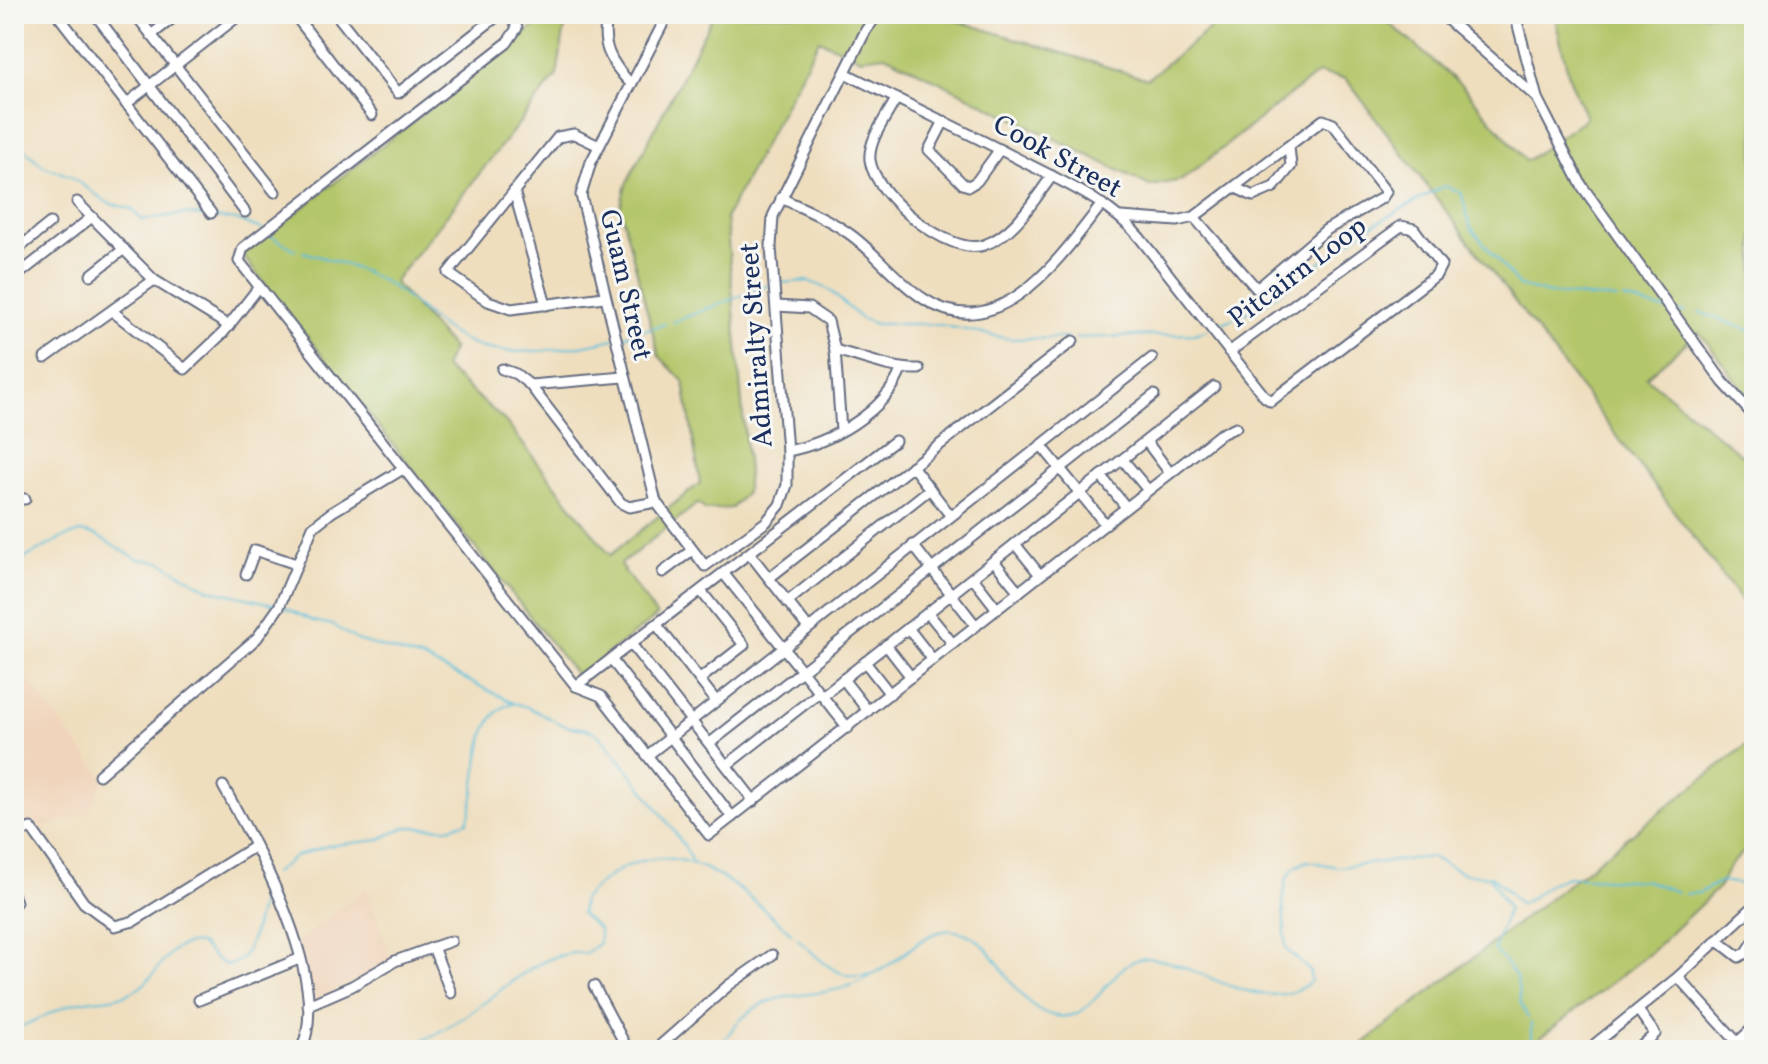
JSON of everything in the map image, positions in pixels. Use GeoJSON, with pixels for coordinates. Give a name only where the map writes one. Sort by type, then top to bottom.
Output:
{"type":"FeatureCollection","features":[{"type":"Feature","properties":{"kind":"street"},"geometry":{"type":"LineString","coordinates":[[57,14],[211,213]]}},
{"type":"Feature","properties":{"kind":"street"},"geometry":{"type":"LineString","coordinates":[[95,14],[245,212]]}},
{"type":"Feature","properties":{"kind":"street"},"geometry":{"type":"LineString","coordinates":[[135,14],[275,192]]}},
{"type":"Feature","properties":{"kind":"street"},"geometry":{"type":"LineString","coordinates":[[151,35],[178,14]]}},
{"type":"Feature","properties":{"kind":"street"},"geometry":{"type":"LineString","coordinates":[[126,104],[241,14]]}},
{"type":"Feature","properties":{"kind":"street"},"geometry":{"type":"LineString","coordinates":[[294,14],[372,115]]}},
{"type":"Feature","properties":{"kind":"street"},"geometry":{"type":"LineString","coordinates":[[336,14],[398,93],[500,14]]}},
{"type":"Feature","properties":{"kind":"street"},"geometry":{"type":"LineString","coordinates":[[512,14],[517,28],[507,43],[240,252],[239,261],[576,686],[601,696],[709,835],[1126,507],[1219,435],[1236,427]]}},
{"type":"Feature","properties":{"kind":"street"},"geometry":{"type":"LineString","coordinates":[[609,14],[605,34],[607,52],[631,84]]}},
{"type":"Feature","properties":{"kind":"street","name":"Guam Street"},"geometry":{"type":"LineString","coordinates":[[668,14],[599,146],[582,182],[581,195],[616,349],[656,502],[705,566]]}},
{"type":"Feature","properties":{"kind":"street","name":"Admiralty Street"},"geometry":{"type":"LineString","coordinates":[[705,566],[741,542],[780,505],[787,485],[771,231],[781,198],[866,30],[878,14]]}},
{"type":"Feature","properties":{"kind":"street"},"geometry":{"type":"LineString","coordinates":[[1441,14],[1537,98]]}},
{"type":"Feature","properties":{"kind":"street"},"geometry":{"type":"LineString","coordinates":[[1515,14],[1537,98],[1582,186],[1723,382],[1754,416]]}},
{"type":"Feature","properties":{"kind":"street","name":"Cook Street"},"geometry":{"type":"LineString","coordinates":[[845,73],[1052,176],[1121,217],[1271,401]]}},
{"type":"Feature","properties":{"kind":"street"},"geometry":{"type":"LineString","coordinates":[[896,99],[871,151],[873,171],[897,203],[954,244],[975,248],[999,238],[1023,214],[1052,176]]}},
{"type":"Feature","properties":{"kind":"street"},"geometry":{"type":"LineString","coordinates":[[1121,217],[1177,221],[1194,217],[1327,120],[1385,188],[1385,195],[1326,230],[1262,288],[1251,286],[1194,217]]}},
{"type":"Feature","properties":{"kind":"street"},"geometry":{"type":"LineString","coordinates":[[944,121],[929,150],[963,184],[974,184],[1000,149]]}},
{"type":"Feature","properties":{"kind":"street"},"geometry":{"type":"LineString","coordinates":[[599,146],[574,134],[563,133],[448,273],[499,306],[511,309],[604,297]]}},
{"type":"Feature","properties":{"kind":"street"},"geometry":{"type":"LineString","coordinates":[[1236,188],[1253,196],[1274,187],[1291,166],[1289,147]]}},
{"type":"Feature","properties":{"kind":"street"},"geometry":{"type":"LineString","coordinates":[[514,191],[546,305]]}},
{"type":"Feature","properties":{"kind":"street"},"geometry":{"type":"LineString","coordinates":[[781,198],[850,234],[922,298],[959,313],[989,310],[1029,288],[1053,265],[1102,204]]}},
{"type":"Feature","properties":{"kind":"street"},"geometry":{"type":"LineString","coordinates":[[77,202],[154,280],[229,326]]}},
{"type":"Feature","properties":{"kind":"street"},"geometry":{"type":"LineString","coordinates":[[14,278],[92,217]]}},
{"type":"Feature","properties":{"kind":"street"},"geometry":{"type":"LineString","coordinates":[[14,252],[50,223]]}},
{"type":"Feature","properties":{"kind":"street","name":"Pitcairn Loop"},"geometry":{"type":"LineString","coordinates":[[1229,352],[1390,232],[1406,226],[1417,231],[1439,261],[1440,272],[1271,401]]}},
{"type":"Feature","properties":{"kind":"street"},"geometry":{"type":"LineString","coordinates":[[91,275],[124,249]]}},
{"type":"Feature","properties":{"kind":"street"},"geometry":{"type":"LineString","coordinates":[[45,358],[154,280]]}},
{"type":"Feature","properties":{"kind":"street"},"geometry":{"type":"LineString","coordinates":[[112,311],[185,369],[229,326],[259,287]]}},
{"type":"Feature","properties":{"kind":"street"},"geometry":{"type":"LineString","coordinates":[[777,306],[809,308],[828,321],[835,350],[841,430]]}},
{"type":"Feature","properties":{"kind":"street"},"geometry":{"type":"LineString","coordinates":[[769,578],[1073,341]]}},
{"type":"Feature","properties":{"kind":"street"},"geometry":{"type":"LineString","coordinates":[[835,350],[901,370],[919,369]]}},
{"type":"Feature","properties":{"kind":"street"},"geometry":{"type":"LineString","coordinates":[[648,755],[1152,358]]}},
{"type":"Feature","properties":{"kind":"street"},"geometry":{"type":"LineString","coordinates":[[502,369],[516,374],[530,385],[621,503],[629,507],[656,502]]}},
{"type":"Feature","properties":{"kind":"street"},"geometry":{"type":"LineString","coordinates":[[787,451],[818,443],[841,430],[884,398],[901,370]]}},
{"type":"Feature","properties":{"kind":"street"},"geometry":{"type":"LineString","coordinates":[[530,385],[624,377]]}},
{"type":"Feature","properties":{"kind":"street"},"geometry":{"type":"LineString","coordinates":[[727,765],[865,662],[1214,387]]}},
{"type":"Feature","properties":{"kind":"street"},"geometry":{"type":"LineString","coordinates":[[710,743],[1154,395]]}},
{"type":"Feature","properties":{"kind":"street"},"geometry":{"type":"LineString","coordinates":[[576,686],[895,441]]}},
{"type":"Feature","properties":{"kind":"street"},"geometry":{"type":"LineString","coordinates":[[1146,441],[1170,473]]}},
{"type":"Feature","properties":{"kind":"street"},"geometry":{"type":"LineString","coordinates":[[1041,445],[1105,524]]}},
{"type":"Feature","properties":{"kind":"street"},"geometry":{"type":"LineString","coordinates":[[1123,460],[1148,490]]}},
{"type":"Feature","properties":{"kind":"street"},"geometry":{"type":"LineString","coordinates":[[912,466],[950,515]]}},
{"type":"Feature","properties":{"kind":"street"},"geometry":{"type":"LineString","coordinates":[[99,775],[257,638],[279,607],[306,538],[322,519],[403,469]]}},
{"type":"Feature","properties":{"kind":"street"},"geometry":{"type":"LineString","coordinates":[[1101,476],[1126,507]]}},
{"type":"Feature","properties":{"kind":"street"},"geometry":{"type":"LineString","coordinates":[[787,602],[930,489]]}},
{"type":"Feature","properties":{"kind":"street"},"geometry":{"type":"LineString","coordinates":[[14,498],[25,499]]}},
{"type":"Feature","properties":{"kind":"street"},"geometry":{"type":"LineString","coordinates":[[1015,544],[1040,575]]}},
{"type":"Feature","properties":{"kind":"street"},"geometry":{"type":"LineString","coordinates":[[913,545],[976,626]]}},
{"type":"Feature","properties":{"kind":"street"},"geometry":{"type":"LineString","coordinates":[[246,574],[255,550],[296,564]]}},
{"type":"Feature","properties":{"kind":"street"},"geometry":{"type":"LineString","coordinates":[[663,572],[691,551]]}},
{"type":"Feature","properties":{"kind":"street"},"geometry":{"type":"LineString","coordinates":[[750,554],[808,628]]}},
{"type":"Feature","properties":{"kind":"street"},"geometry":{"type":"LineString","coordinates":[[994,561],[1019,592]]}},
{"type":"Feature","properties":{"kind":"street"},"geometry":{"type":"LineString","coordinates":[[724,574],[848,728]]}},
{"type":"Feature","properties":{"kind":"street"},"geometry":{"type":"LineString","coordinates":[[973,578],[997,609]]}},
{"type":"Feature","properties":{"kind":"street"},"geometry":{"type":"LineString","coordinates":[[700,679],[744,645],[701,591]]}},
{"type":"Feature","properties":{"kind":"street"},"geometry":{"type":"LineString","coordinates":[[928,613],[953,644]]}},
{"type":"Feature","properties":{"kind":"street"},"geometry":{"type":"LineString","coordinates":[[657,625],[716,701]]}},
{"type":"Feature","properties":{"kind":"street"},"geometry":{"type":"LineString","coordinates":[[908,628],[933,660]]}},
{"type":"Feature","properties":{"kind":"street"},"geometry":{"type":"LineString","coordinates":[[631,644],[754,801]]}},
{"type":"Feature","properties":{"kind":"street"},"geometry":{"type":"LineString","coordinates":[[886,645],[911,677]]}},
{"type":"Feature","properties":{"kind":"street"},"geometry":{"type":"LineString","coordinates":[[611,659],[732,817]]}},
{"type":"Feature","properties":{"kind":"street"},"geometry":{"type":"LineString","coordinates":[[865,662],[890,694]]}},
{"type":"Feature","properties":{"kind":"street"},"geometry":{"type":"LineString","coordinates":[[843,679],[868,711]]}},
{"type":"Feature","properties":{"kind":"street"},"geometry":{"type":"LineString","coordinates":[[223,786],[255,846],[299,959],[308,1005],[301,1050]]}},
{"type":"Feature","properties":{"kind":"street"},"geometry":{"type":"LineString","coordinates":[[14,834],[31,828],[84,903],[115,926],[134,921],[255,846]]}},
{"type":"Feature","properties":{"kind":"street"},"geometry":{"type":"LineString","coordinates":[[1596,1050],[1595,1044],[1678,977],[1754,906]]}},
{"type":"Feature","properties":{"kind":"street"},"geometry":{"type":"LineString","coordinates":[[1717,940],[1739,957],[1747,952],[1754,941]]}},
{"type":"Feature","properties":{"kind":"street"},"geometry":{"type":"LineString","coordinates":[[308,1005],[352,986],[395,961],[451,941]]}},
{"type":"Feature","properties":{"kind":"street"},"geometry":{"type":"LineString","coordinates":[[433,947],[451,993]]}},
{"type":"Feature","properties":{"kind":"street"},"geometry":{"type":"LineString","coordinates":[[655,1050],[729,985],[772,955]]}},
{"type":"Feature","properties":{"kind":"street"},"geometry":{"type":"LineString","coordinates":[[199,1000],[299,959]]}},
{"type":"Feature","properties":{"kind":"street"},"geometry":{"type":"LineString","coordinates":[[1678,977],[1738,1043]]}},
{"type":"Feature","properties":{"kind":"street"},"geometry":{"type":"LineString","coordinates":[[594,986],[628,1050]]}},
{"type":"Feature","properties":{"kind":"street"},"geometry":{"type":"LineString","coordinates":[[1637,1050],[1655,1034],[1638,1010]]}},
{"type":"Feature","properties":{"kind":"street"},"geometry":{"type":"LineString","coordinates":[[1729,1050],[1754,1027]]}},
{"type":"Feature","properties":{"kind":"shaded area"},"geometry":{"type":"Polygon","coordinates":[[[28,679],[104,779],[88,814],[40,828],[36,822],[14,830],[14,710],[28,679]]]}},
{"type":"Feature","properties":{"kind":"shaded area"},"geometry":{"type":"Polygon","coordinates":[[[367,887],[391,959],[372,973],[314,999],[297,942],[367,887]]]}},
{"type":"Feature","properties":{"kind":"green space"},"geometry":{"type":"Polygon","coordinates":[[[541,14],[567,14],[557,75],[394,282],[453,349],[444,367],[505,421],[610,555],[700,483],[684,382],[659,356],[620,208],[626,184],[714,14],[935,14],[1147,79],[1212,27],[1211,14],[1379,14],[1463,87],[1526,161],[1586,118],[1569,77],[1554,14],[1754,14],[1754,404],[1699,332],[1646,377],[1754,465],[1754,617],[1346,79],[1318,73],[1182,180],[1150,186],[885,55],[861,58],[819,40],[726,217],[748,473],[746,492],[732,508],[705,510],[698,503],[620,565],[657,616],[578,677],[242,255],[544,19],[541,14]]]}},
{"type":"Feature","properties":{"kind":"green space"},"geometry":{"type":"Polygon","coordinates":[[[1754,739],[1754,841],[1730,866],[1719,887],[1649,954],[1524,1050],[1355,1050],[1754,739]]]}},
{"type":"Feature","properties":{"kind":"waterway"},"geometry":{"type":"LineString","coordinates":[[14,140],[43,166],[70,176],[108,203],[131,209],[142,220],[184,214],[236,220],[262,229]]}},
{"type":"Feature","properties":{"kind":"waterway"},"geometry":{"type":"LineString","coordinates":[[1213,327],[1260,307],[1367,228],[1444,186],[1461,192],[1471,228],[1519,286],[1550,294],[1617,299]]}},
{"type":"Feature","properties":{"kind":"waterway"},"geometry":{"type":"LineString","coordinates":[[269,235],[296,250]]}},
{"type":"Feature","properties":{"kind":"waterway"},"geometry":{"type":"LineString","coordinates":[[303,252],[378,278],[444,328],[474,345],[524,352],[563,349],[614,339]]}},
{"type":"Feature","properties":{"kind":"waterway"},"geometry":{"type":"LineString","coordinates":[[779,283],[808,281],[828,289],[860,318],[875,324],[936,324],[1010,339],[1068,338]]}},
{"type":"Feature","properties":{"kind":"waterway"},"geometry":{"type":"LineString","coordinates":[[673,322],[769,285]]}},
{"type":"Feature","properties":{"kind":"waterway"},"geometry":{"type":"LineString","coordinates":[[1624,299],[1665,310]]}},
{"type":"Feature","properties":{"kind":"waterway"},"geometry":{"type":"LineString","coordinates":[[1676,312],[1686,312]]}},
{"type":"Feature","properties":{"kind":"waterway"},"geometry":{"type":"LineString","coordinates":[[1699,312],[1754,332]]}},
{"type":"Feature","properties":{"kind":"waterway"},"geometry":{"type":"LineString","coordinates":[[620,337],[665,324]]}},
{"type":"Feature","properties":{"kind":"waterway"},"geometry":{"type":"LineString","coordinates":[[1075,338],[1194,334],[1208,330]]}},
{"type":"Feature","properties":{"kind":"waterway"},"geometry":{"type":"LineString","coordinates":[[14,564],[60,539],[81,532],[95,535],[138,559],[161,562],[208,589],[277,605]]}},
{"type":"Feature","properties":{"kind":"waterway"},"geometry":{"type":"LineString","coordinates":[[284,607],[313,621],[333,625],[357,640],[426,660],[512,702]]}},
{"type":"Feature","properties":{"kind":"waterway"},"geometry":{"type":"LineString","coordinates":[[274,873],[296,856],[327,846],[378,840],[405,827],[448,828],[467,822],[484,736],[490,721],[500,710],[513,703],[563,725],[594,732],[647,794],[691,860]]}},
{"type":"Feature","properties":{"kind":"waterway"},"geometry":{"type":"LineString","coordinates":[[797,938],[833,969],[858,976],[874,973],[889,965],[931,935],[947,930],[964,933],[987,949],[1015,987],[1037,1009],[1051,1015],[1067,1016],[1081,1011],[1124,967],[1136,960],[1150,958],[1168,962],[1230,986],[1273,995],[1293,992],[1311,981],[1310,971],[1286,949],[1283,905],[1286,879],[1294,868],[1307,861],[1338,867],[1431,857],[1463,873],[1493,877],[1521,905],[1551,883],[1568,877],[1647,881],[1677,892]]}},
{"type":"Feature","properties":{"kind":"waterway"},"geometry":{"type":"LineString","coordinates":[[404,1050],[457,1021],[540,963],[570,953],[586,953],[599,943],[599,929],[581,914],[583,899],[612,875],[639,862],[666,858],[692,863],[742,891],[792,934]]}},
{"type":"Feature","properties":{"kind":"waterway"},"geometry":{"type":"LineString","coordinates":[[1489,875],[1508,909],[1494,949],[1517,978],[1520,1002],[1528,1018]]}},
{"type":"Feature","properties":{"kind":"waterway"},"geometry":{"type":"LineString","coordinates":[[1685,894],[1699,893],[1721,881],[1754,886]]}},
{"type":"Feature","properties":{"kind":"waterway"},"geometry":{"type":"LineString","coordinates":[[14,1029],[71,1004],[127,994],[143,985],[181,946],[200,944],[222,963],[235,963],[243,956],[254,932],[266,882]]}},
{"type":"Feature","properties":{"kind":"waterway"},"geometry":{"type":"LineString","coordinates":[[719,1050],[735,1025],[753,1010],[771,1001],[850,986],[871,975]]}},
{"type":"Feature","properties":{"kind":"waterway"},"geometry":{"type":"LineString","coordinates":[[1531,1023],[1531,1050]]}}]}
